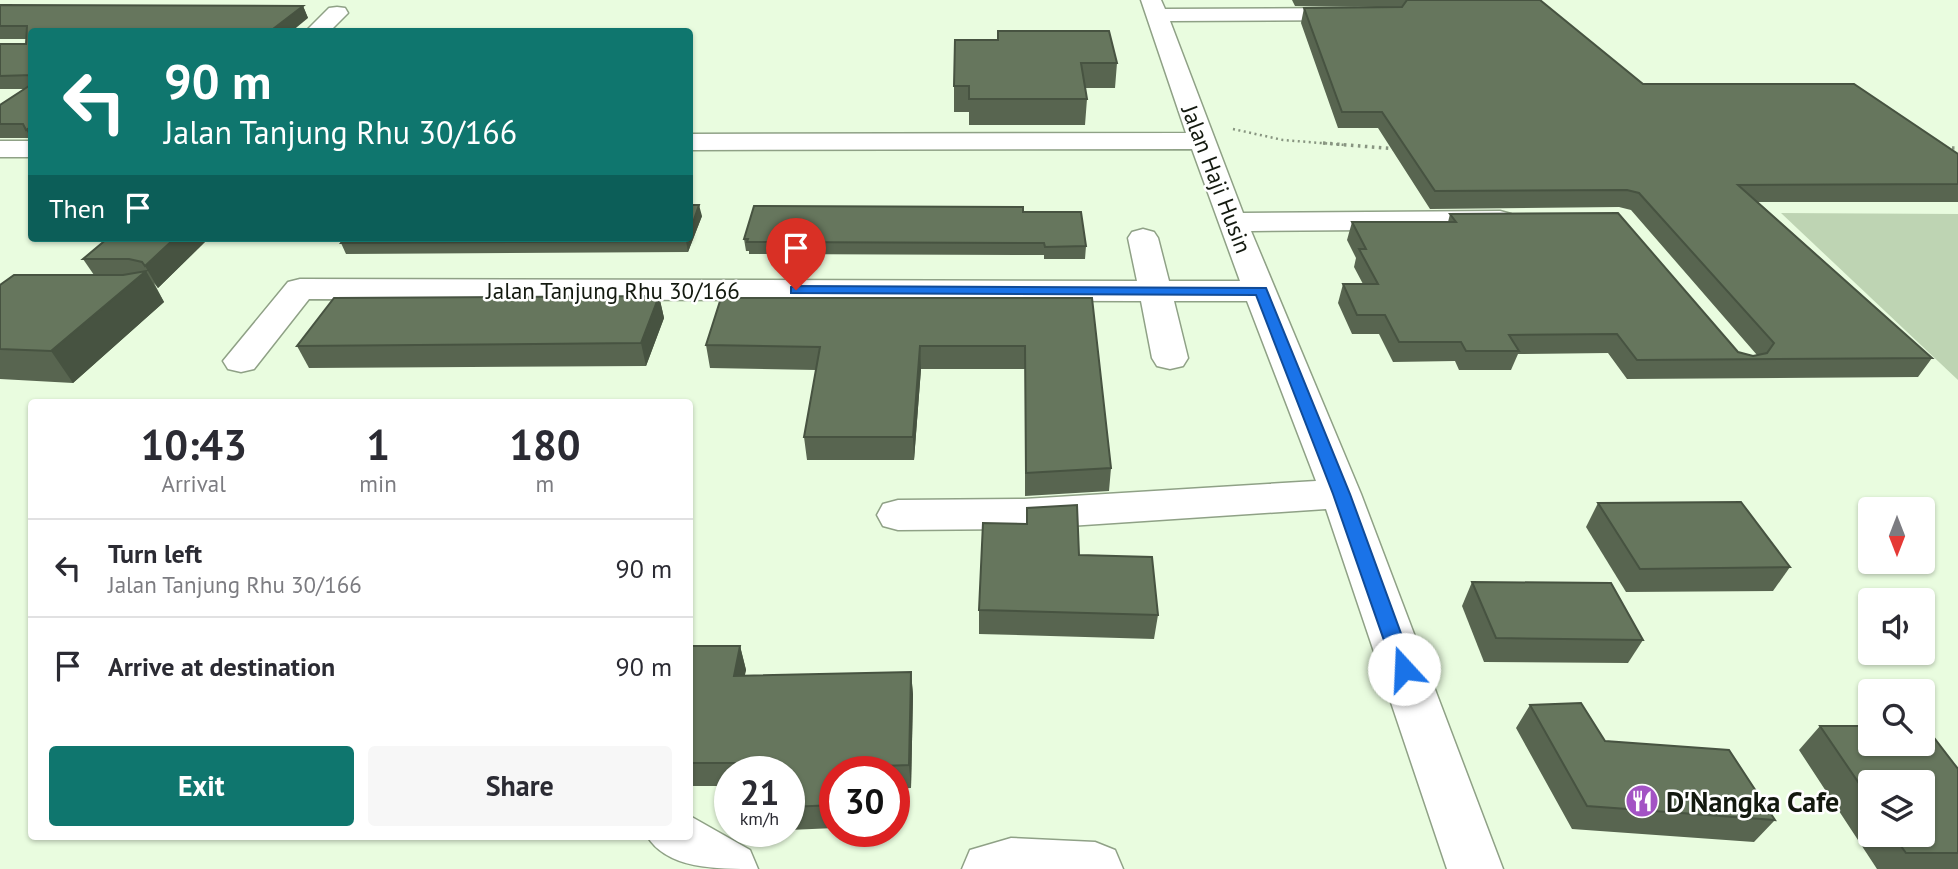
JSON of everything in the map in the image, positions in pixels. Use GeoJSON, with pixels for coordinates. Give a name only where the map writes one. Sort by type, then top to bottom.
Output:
{"type":"FeatureCollection","features":[{"type":"Feature","properties":{"kind":"street"},"geometry":{"type":"LineString","coordinates":[[1154,7],[1376,14]]}},
{"type":"Feature","properties":{"kind":"street","name":"Jalan Haji Husin"},"geometry":{"type":"LineString","coordinates":[[1154,7],[1232,222],[1341,494],[1475,869]]}},
{"type":"Feature","properties":{"kind":"street"},"geometry":{"type":"LineString","coordinates":[[320,28],[337,13]]}},
{"type":"Feature","properties":{"kind":"street"},"geometry":{"type":"LineString","coordinates":[[693,142],[1198,131]]}},
{"type":"Feature","properties":{"kind":"street"},"geometry":{"type":"LineString","coordinates":[[0,149],[28,149]]}},
{"type":"Feature","properties":{"kind":"street"},"geometry":{"type":"LineString","coordinates":[[1232,222],[1523,219]]}},
{"type":"Feature","properties":{"kind":"street"},"geometry":{"type":"LineString","coordinates":[[1143,238],[1170,358]]}},
{"type":"Feature","properties":{"kind":"street","name":"Jalan Tanjung Rhu 30/166"},"geometry":{"type":"LineString","coordinates":[[242,361],[300,289],[1261,291]]}},
{"type":"Feature","properties":{"kind":"street"},"geometry":{"type":"LineString","coordinates":[[898,515],[1024,514],[1341,494]]}},
{"type":"Feature","properties":{"kind":"street"},"geometry":{"type":"LineString","coordinates":[[681,840],[730,869]]}},
{"type":"Feature","properties":{"kind":"street"},"geometry":{"type":"LineString","coordinates":[[990,869],[1010,865],[1096,869]]}},
{"type":"Feature","properties":{"kind":"path"},"geometry":{"type":"LineString","coordinates":[[1198,131],[1397,149]]}},
{"type":"Feature","properties":{"kind":"path"},"geometry":{"type":"LineString","coordinates":[[1944,148],[1958,148]]}},
{"type":"Feature","properties":{"kind":"green space"},"geometry":{"type":"Polygon","coordinates":[[[1781,213],[1958,214],[1958,380],[1781,213]]]}},
{"type":"Feature","properties":{"kind":"building"},"geometry":{"type":"Polygon","coordinates":[[[1407,0],[1540,0],[1643,84],[1854,84],[1958,154],[1958,184],[1738,185],[1932,358],[1637,360],[1617,334],[1509,335],[1519,351],[1466,351],[1461,342],[1399,342],[1385,315],[1357,315],[1343,284],[1378,284],[1359,249],[1366,249],[1352,222],[1456,222],[1450,214],[1618,213],[1738,352],[1753,356],[1767,353],[1774,343],[1639,193],[1627,190],[1435,191],[1382,112],[1342,112],[1304,8],[1402,7],[1407,0]]]}},
{"type":"Feature","properties":{"kind":"building"},"geometry":{"type":"Polygon","coordinates":[[[0,5],[303,6],[274,28],[28,28],[28,75],[0,76],[0,44],[26,44],[27,26],[0,26],[0,5]]]}},
{"type":"Feature","properties":{"kind":"building"},"geometry":{"type":"Polygon","coordinates":[[[998,31],[1109,31],[1117,63],[1081,63],[1087,99],[969,99],[969,86],[954,86],[955,40],[998,40],[998,31]]]}},
{"type":"Feature","properties":{"kind":"building"},"geometry":{"type":"Polygon","coordinates":[[[28,87],[28,129],[26,130],[23,124],[0,124],[0,105],[28,87]]]}},
{"type":"Feature","properties":{"kind":"building"},"geometry":{"type":"Polygon","coordinates":[[[693,205],[699,205],[693,222],[693,205]]]}},
{"type":"Feature","properties":{"kind":"building"},"geometry":{"type":"Polygon","coordinates":[[[754,206],[1023,207],[1023,212],[1081,212],[1086,246],[1045,247],[1044,243],[747,242],[748,239],[744,239],[754,206]]]}},
{"type":"Feature","properties":{"kind":"building"},"geometry":{"type":"Polygon","coordinates":[[[103,242],[171,242],[145,266],[142,262],[129,259],[83,259],[103,242]]]}},
{"type":"Feature","properties":{"kind":"building"},"geometry":{"type":"Polygon","coordinates":[[[342,242],[514,242],[341,243],[342,242]]]}},
{"type":"Feature","properties":{"kind":"building"},"geometry":{"type":"Polygon","coordinates":[[[146,271],[51,351],[0,349],[0,285],[14,275],[123,275],[146,271]]]}},
{"type":"Feature","properties":{"kind":"building"},"geometry":{"type":"Polygon","coordinates":[[[659,296],[641,343],[297,346],[334,298],[659,296]]]}},
{"type":"Feature","properties":{"kind":"building"},"geometry":{"type":"Polygon","coordinates":[[[721,298],[1092,298],[1111,468],[1026,473],[1025,346],[920,346],[913,437],[804,437],[820,347],[706,345],[721,298]]]}},
{"type":"Feature","properties":{"kind":"building"},"geometry":{"type":"Polygon","coordinates":[[[1741,502],[1790,567],[1640,569],[1598,503],[1741,502]]]}},
{"type":"Feature","properties":{"kind":"building"},"geometry":{"type":"Polygon","coordinates":[[[1077,505],[1079,555],[1152,557],[1158,615],[979,610],[983,523],[1027,524],[1027,508],[1077,505]]]}},
{"type":"Feature","properties":{"kind":"building"},"geometry":{"type":"Polygon","coordinates":[[[1472,582],[1611,583],[1643,640],[1496,638],[1472,582]]]}},
{"type":"Feature","properties":{"kind":"building"},"geometry":{"type":"Polygon","coordinates":[[[693,646],[740,646],[734,676],[911,672],[909,756],[819,756],[819,806],[805,806],[805,756],[714,756],[714,763],[693,763],[693,646]]]}},
{"type":"Feature","properties":{"kind":"building"},"geometry":{"type":"Polygon","coordinates":[[[1581,703],[1605,741],[1729,750],[1775,820],[1587,806],[1530,705],[1581,703]]]}},
{"type":"Feature","properties":{"kind":"building"},"geometry":{"type":"Polygon","coordinates":[[[1820,726],[1858,726],[1858,756],[1935,756],[1935,739],[1958,769],[1958,853],[1906,853],[1902,847],[1935,847],[1935,770],[1858,770],[1858,782],[1820,726]]]}},
{"type":"Feature","properties":{"kind":"place","name":"D'Nangka Cafe"},"geometry":{"type":"Point","coordinates":[1642,801]}},
{"type":"Feature","properties":{"kind":"route"},"geometry":{"type":"LineString","coordinates":[[796,290],[1261,291],[1341,494],[1404,669]]}}]}
